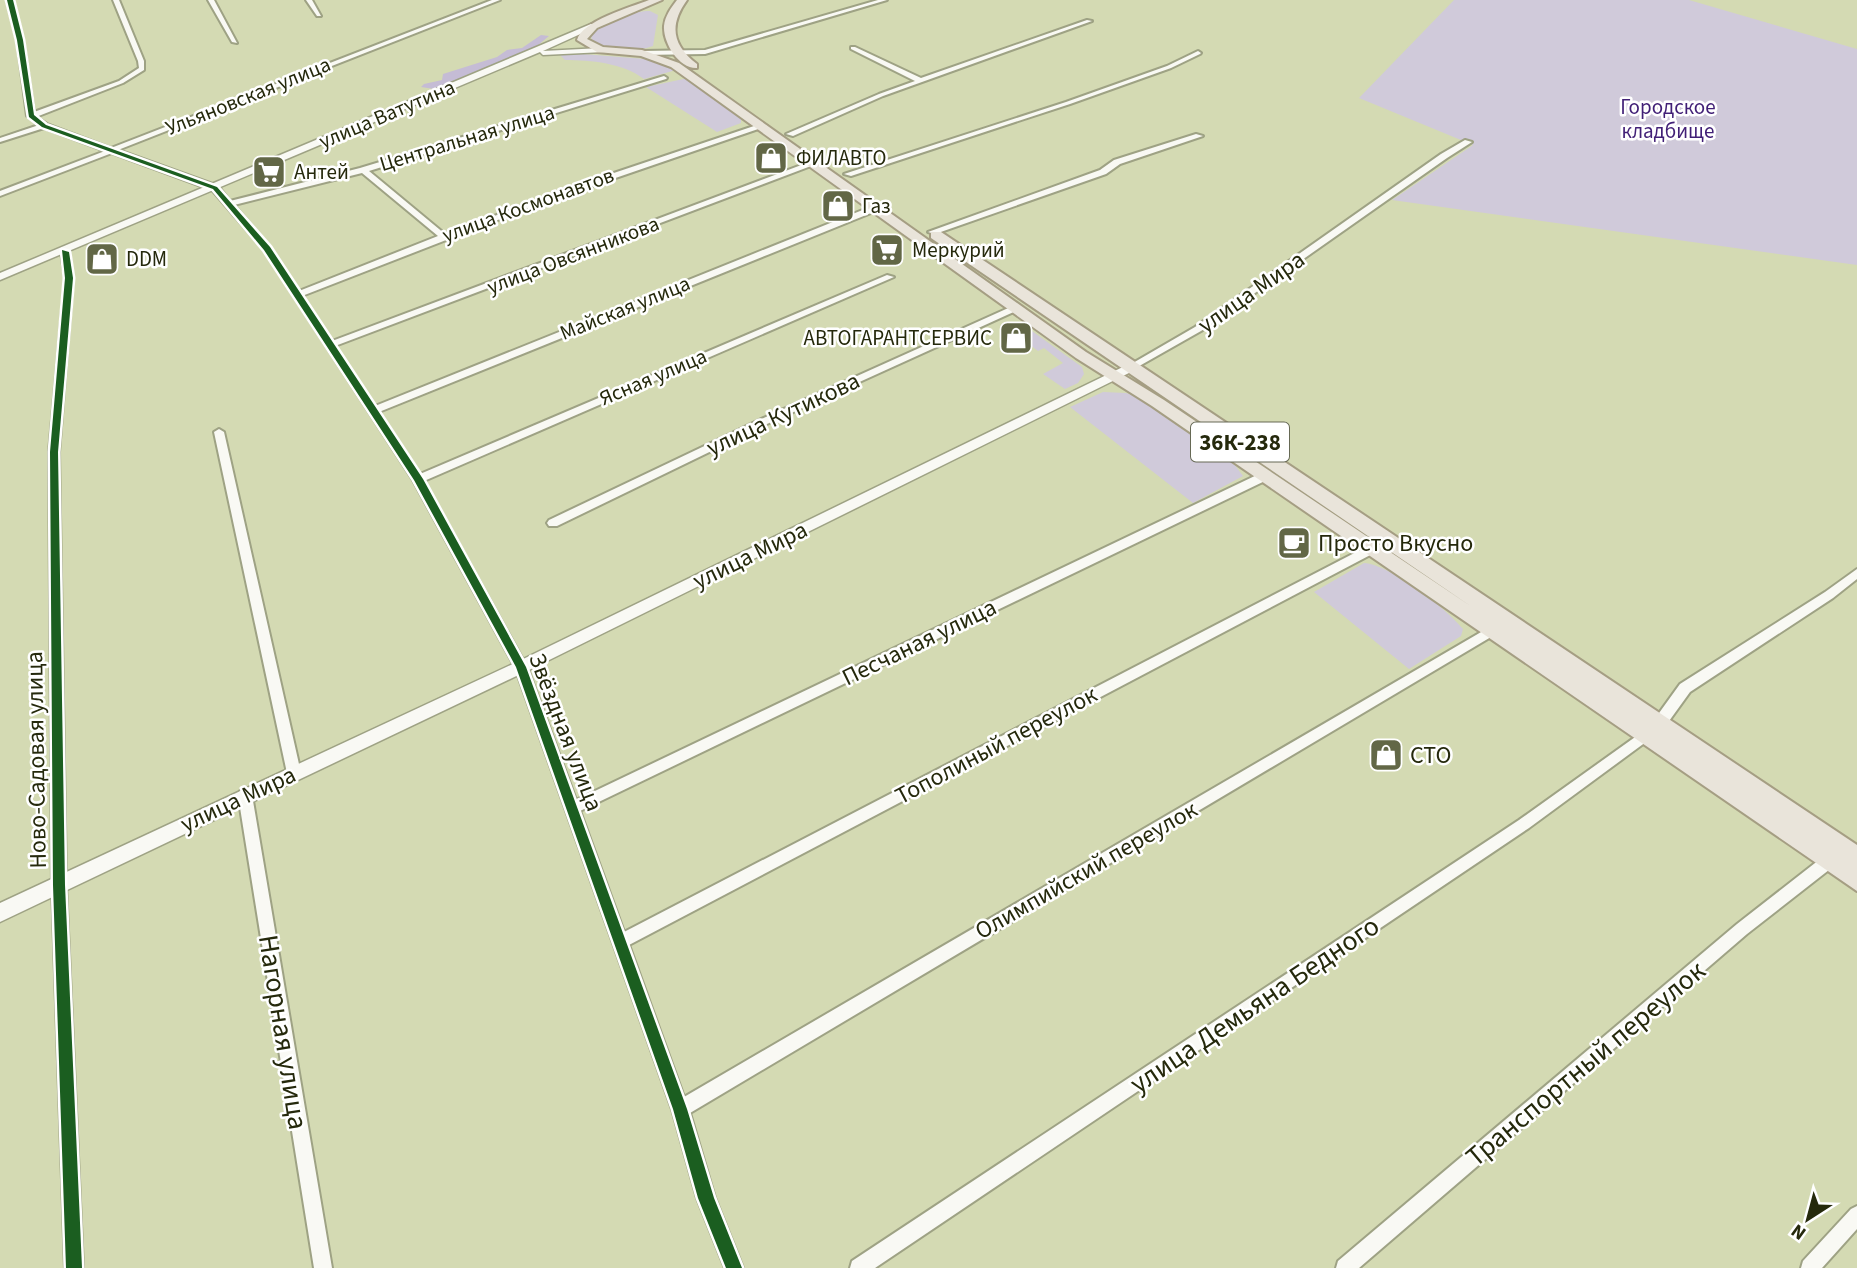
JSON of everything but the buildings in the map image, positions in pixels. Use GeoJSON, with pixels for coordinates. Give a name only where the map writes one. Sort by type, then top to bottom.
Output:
{"type":"FeatureCollection","features":[{"type":"Feature","properties":{"kind":"main road","name":"улица Ватутина"},"geometry":{"type":"LineString","coordinates":[[0,277],[657,0]]}},
{"type":"Feature","properties":{"kind":"main road"},"geometry":{"type":"LineString","coordinates":[[670,16],[682,0]]}},
{"type":"Feature","properties":{"kind":"main road"},"geometry":{"type":"LineString","coordinates":[[628,12],[656,9],[666,11],[670,16],[672,45],[660,46],[642,53]]}},
{"type":"Feature","properties":{"kind":"main road"},"geometry":{"type":"LineString","coordinates":[[594,26],[583,35],[582,40],[601,50]]}},
{"type":"Feature","properties":{"kind":"main road","name":"36К-238"},"geometry":{"type":"LineString","coordinates":[[672,45],[699,71],[1652,730],[1857,858]]}},
{"type":"Feature","properties":{"kind":"main road"},"geometry":{"type":"LineString","coordinates":[[520,56],[601,50],[642,53],[675,65],[1114,376],[1492,631],[1652,730],[1857,880]]}},
{"type":"Feature","properties":{"kind":"main road","name":"улица Мира"},"geometry":{"type":"LineString","coordinates":[[0,913],[521,667],[1131,368]]}},
{"type":"Feature","properties":{"kind":"street"},"geometry":{"type":"LineString","coordinates":[[10,0],[20,40],[32,116],[44,126],[215,188]]}},
{"type":"Feature","properties":{"kind":"street"},"geometry":{"type":"LineString","coordinates":[[32,116],[121,82],[142,69],[116,0]]}},
{"type":"Feature","properties":{"kind":"street"},"geometry":{"type":"LineString","coordinates":[[211,0],[235,42]]}},
{"type":"Feature","properties":{"kind":"street"},"geometry":{"type":"LineString","coordinates":[[309,0],[319,16]]}},
{"type":"Feature","properties":{"kind":"street","name":"Ульяновская улица"},"geometry":{"type":"LineString","coordinates":[[0,194],[497,0]]}},
{"type":"Feature","properties":{"kind":"street"},"geometry":{"type":"LineString","coordinates":[[699,71],[695,62],[705,52],[884,0]]}},
{"type":"Feature","properties":{"kind":"street"},"geometry":{"type":"LineString","coordinates":[[790,134],[921,81],[1089,21]]}},
{"type":"Feature","properties":{"kind":"street"},"geometry":{"type":"LineString","coordinates":[[672,45],[693,51],[715,49]]}},
{"type":"Feature","properties":{"kind":"street"},"geometry":{"type":"LineString","coordinates":[[642,53],[672,45],[705,52]]}},
{"type":"Feature","properties":{"kind":"street"},"geometry":{"type":"LineString","coordinates":[[853,48],[921,81]]}},
{"type":"Feature","properties":{"kind":"street"},"geometry":{"type":"LineString","coordinates":[[848,174],[1080,98],[1169,67],[1198,53]]}},
{"type":"Feature","properties":{"kind":"street","name":"Центральная улица"},"geometry":{"type":"LineString","coordinates":[[228,204],[363,170],[664,78]]}},
{"type":"Feature","properties":{"kind":"street"},"geometry":{"type":"LineString","coordinates":[[0,140],[44,126]]}},
{"type":"Feature","properties":{"kind":"street","name":"улица Космонавтов"},"geometry":{"type":"LineString","coordinates":[[297,295],[442,236],[645,164],[764,126]]}},
{"type":"Feature","properties":{"kind":"street"},"geometry":{"type":"LineString","coordinates":[[932,232],[1103,172],[1117,162],[1199,136]]}},
{"type":"Feature","properties":{"kind":"street","name":"улица Мира"},"geometry":{"type":"LineString","coordinates":[[1131,368],[1198,330],[1444,156],[1468,142]]}},
{"type":"Feature","properties":{"kind":"street","name":"улица Овсянникова"},"geometry":{"type":"LineString","coordinates":[[329,345],[816,163]]}},
{"type":"Feature","properties":{"kind":"street"},"geometry":{"type":"LineString","coordinates":[[363,170],[442,236]]}},
{"type":"Feature","properties":{"kind":"street","name":"Звёздная улица"},"geometry":{"type":"LineString","coordinates":[[215,188],[267,249],[418,479],[521,667],[680,1109],[706,1198],[734,1268]]}},
{"type":"Feature","properties":{"kind":"street","name":"Майская улица"},"geometry":{"type":"LineString","coordinates":[[372,411],[878,208]]}},
{"type":"Feature","properties":{"kind":"street","name":"Ново-Садовая улица"},"geometry":{"type":"LineString","coordinates":[[65,251],[69,278],[54,452],[59,885],[74,1268]]}},
{"type":"Feature","properties":{"kind":"street","name":"Ясная улица"},"geometry":{"type":"LineString","coordinates":[[418,479],[890,277]]}},
{"type":"Feature","properties":{"kind":"street","name":"улица Кутикова"},"geometry":{"type":"LineString","coordinates":[[553,523],[763,422],[1015,308]]}},
{"type":"Feature","properties":{"kind":"street"},"geometry":{"type":"LineString","coordinates":[[219,432],[294,773]]}},
{"type":"Feature","properties":{"kind":"street","name":"Песчаная улица"},"geometry":{"type":"LineString","coordinates":[[573,808],[1265,476]]}},
{"type":"Feature","properties":{"kind":"street","name":"Тополиный переулок"},"geometry":{"type":"LineString","coordinates":[[621,942],[1372,549]]}},
{"type":"Feature","properties":{"kind":"street","name":"улица Демьяна Бедного"},"geometry":{"type":"LineString","coordinates":[[859,1268],[1524,824],[1652,730],[1685,688],[1829,595],[1857,573]]}},
{"type":"Feature","properties":{"kind":"street","name":"Олимпийский переулок"},"geometry":{"type":"LineString","coordinates":[[680,1109],[1492,631]]}},
{"type":"Feature","properties":{"kind":"street","name":"Нагорная улица"},"geometry":{"type":"LineString","coordinates":[[245,795],[323,1268]]}},
{"type":"Feature","properties":{"kind":"street","name":"Транспортный переулок"},"geometry":{"type":"LineString","coordinates":[[1345,1268],[1742,929],[1829,861]]}},
{"type":"Feature","properties":{"kind":"street"},"geometry":{"type":"LineString","coordinates":[[1810,1268],[1857,1214]]}},
{"type":"Feature","properties":{"kind":"green space","name":"Городское кладбище"},"geometry":{"type":"Polygon","coordinates":[[[1454,0],[1689,0],[1857,49],[1857,265],[1392,200],[1473,145],[1359,98],[1454,0]]]}},
{"type":"Feature","properties":{"kind":"green space"},"geometry":{"type":"Polygon","coordinates":[[[650,11],[658,15],[653,46],[639,50],[622,50],[592,42],[591,34],[610,21],[650,11]]]}},
{"type":"Feature","properties":{"kind":"green space"},"geometry":{"type":"Polygon","coordinates":[[[571,53],[645,59],[676,70],[644,79],[617,66],[565,60],[560,55],[571,53]]]}},
{"type":"Feature","properties":{"kind":"green space"},"geometry":{"type":"Polygon","coordinates":[[[688,78],[741,118],[741,123],[717,132],[646,87],[688,78]]]}},
{"type":"Feature","properties":{"kind":"green space"},"geometry":{"type":"Polygon","coordinates":[[[1032,331],[1082,367],[1084,374],[1078,383],[1065,389],[1043,374],[1063,363],[1044,348],[1038,351],[1017,335],[1032,331]]]}},
{"type":"Feature","properties":{"kind":"green space"},"geometry":{"type":"Polygon","coordinates":[[[1103,392],[1135,396],[1234,464],[1243,476],[1193,503],[1070,407],[1103,392]]]}},
{"type":"Feature","properties":{"kind":"green space"},"geometry":{"type":"Polygon","coordinates":[[[1364,563],[1403,579],[1431,599],[1463,629],[1461,636],[1409,669],[1314,592],[1364,563]]]}},
{"type":"Feature","properties":{"kind":"shaded area"},"geometry":{"type":"Polygon","coordinates":[[[541,35],[549,36],[537,46],[434,89],[421,87],[442,80],[443,74],[497,57],[507,50],[522,48],[541,35]]]}},
{"type":"Feature","properties":{"kind":"cycle path"},"geometry":{"type":"LineString","coordinates":[[10,0],[20,40],[31,116],[44,126],[215,188],[267,249],[418,479],[521,667],[680,1109],[706,1198],[734,1268]]}},
{"type":"Feature","properties":{"kind":"cycle path"},"geometry":{"type":"LineString","coordinates":[[65,252],[69,278],[54,452],[59,885],[74,1268]]}},
{"type":"Feature","properties":{"kind":"place","name":"ФИЛАВТО"},"geometry":{"type":"Point","coordinates":[771,158]}},
{"type":"Feature","properties":{"kind":"place","name":"Антей"},"geometry":{"type":"Point","coordinates":[269,172]}},
{"type":"Feature","properties":{"kind":"place","name":"Газ"},"geometry":{"type":"Point","coordinates":[838,206]}},
{"type":"Feature","properties":{"kind":"place","name":"Меркурий"},"geometry":{"type":"Point","coordinates":[887,250]}},
{"type":"Feature","properties":{"kind":"place","name":"DDM"},"geometry":{"type":"Point","coordinates":[102,259]}},
{"type":"Feature","properties":{"kind":"place","name":"АВТОГАРАНТСЕРВИС"},"geometry":{"type":"Point","coordinates":[1016,338]}},
{"type":"Feature","properties":{"kind":"place","name":"Просто Вкусно"},"geometry":{"type":"Point","coordinates":[1294,543]}},
{"type":"Feature","properties":{"kind":"place","name":"СТО"},"geometry":{"type":"Point","coordinates":[1386,755]}}]}
